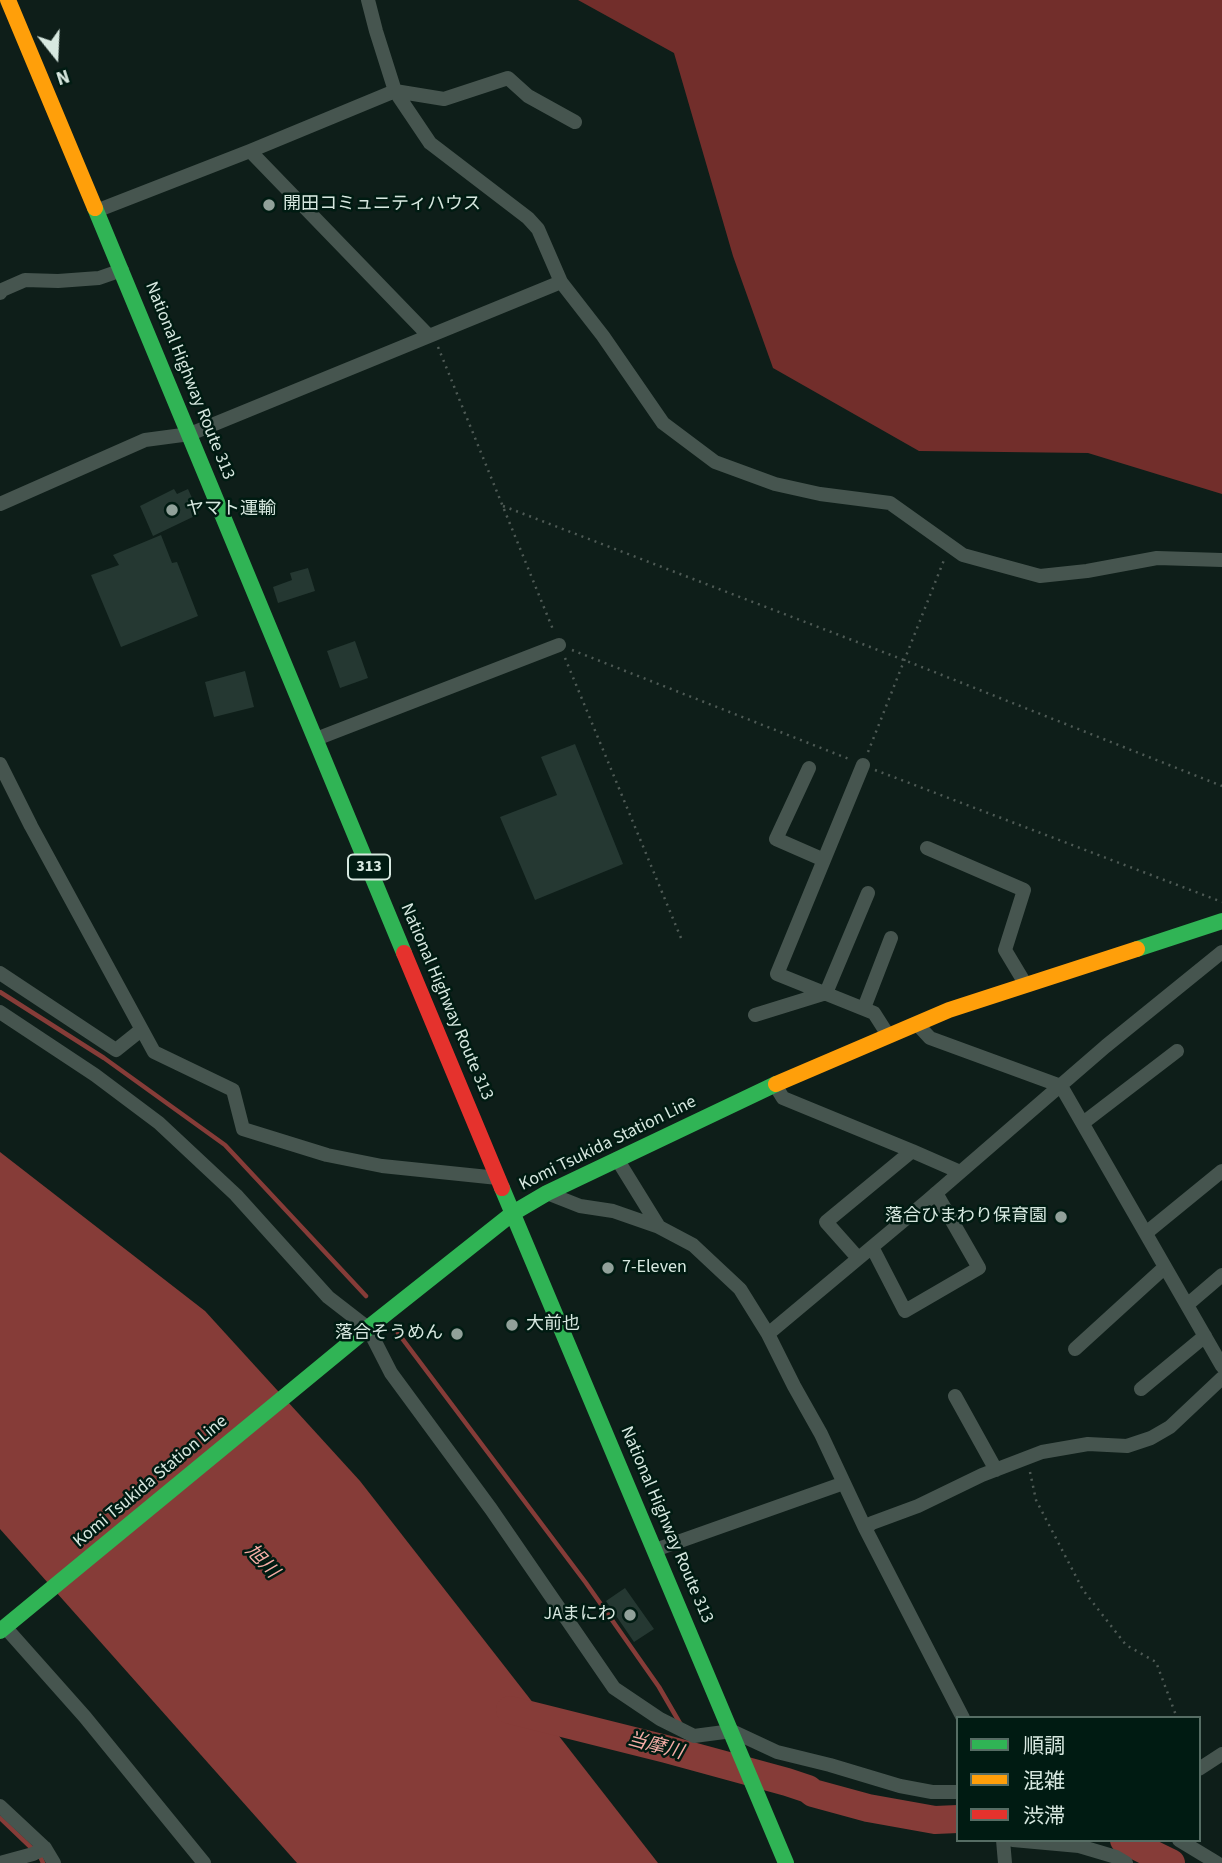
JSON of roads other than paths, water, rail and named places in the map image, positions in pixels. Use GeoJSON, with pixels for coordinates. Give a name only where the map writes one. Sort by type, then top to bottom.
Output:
{"type":"FeatureCollection","features":[{"type":"Feature","properties":{"kind":"main road","name":"National Highway Route 313"},"geometry":{"type":"LineString","coordinates":[[8,0],[786,1863]]}},
{"type":"Feature","properties":{"kind":"main road","name":"Komi Tsukida Station Line"},"geometry":{"type":"LineString","coordinates":[[7,1626],[368,1328],[513,1213],[547,1193],[775,1085],[949,1010],[1222,921]]}},
{"type":"Feature","properties":{"kind":"street"},"geometry":{"type":"LineString","coordinates":[[368,0],[396,91],[430,143],[528,218],[538,229],[561,282],[603,336],[663,423],[715,462],[786,486],[820,494],[890,503],[963,555],[1040,576],[1087,571],[1157,558],[1222,560]]}},
{"type":"Feature","properties":{"kind":"street"},"geometry":{"type":"LineString","coordinates":[[96,211],[396,91],[444,99],[508,78],[528,96],[575,122]]}},
{"type":"Feature","properties":{"kind":"street"},"geometry":{"type":"LineString","coordinates":[[250,151],[429,336]]}},
{"type":"Feature","properties":{"kind":"street"},"geometry":{"type":"LineString","coordinates":[[0,293],[2,289],[25,280],[99,278],[122,270]]}},
{"type":"Feature","properties":{"kind":"street"},"geometry":{"type":"LineString","coordinates":[[0,505],[145,440],[190,434],[561,282]]}},
{"type":"Feature","properties":{"kind":"street"},"geometry":{"type":"LineString","coordinates":[[316,739],[559,645]]}},
{"type":"Feature","properties":{"kind":"street"},"geometry":{"type":"LineString","coordinates":[[0,764],[37,838],[154,1052],[233,1090],[243,1129],[327,1155],[382,1166],[499,1178]]}},
{"type":"Feature","properties":{"kind":"street"},"geometry":{"type":"LineString","coordinates":[[863,765],[777,974],[874,1013],[888,1035]]}},
{"type":"Feature","properties":{"kind":"street"},"geometry":{"type":"LineString","coordinates":[[809,768],[776,839],[824,860]]}},
{"type":"Feature","properties":{"kind":"street"},"geometry":{"type":"LineString","coordinates":[[927,848],[1024,890],[1005,950],[1026,985]]}},
{"type":"Feature","properties":{"kind":"street"},"geometry":{"type":"LineString","coordinates":[[826,993],[868,893]]}},
{"type":"Feature","properties":{"kind":"street"},"geometry":{"type":"LineString","coordinates":[[864,1008],[891,938]]}},
{"type":"Feature","properties":{"kind":"street"},"geometry":{"type":"LineString","coordinates":[[768,1334],[1106,1046],[1222,951]]}},
{"type":"Feature","properties":{"kind":"street"},"geometry":{"type":"LineString","coordinates":[[0,973],[116,1050],[141,1030]]}},
{"type":"Feature","properties":{"kind":"street"},"geometry":{"type":"LineString","coordinates":[[755,1014],[826,993]]}},
{"type":"Feature","properties":{"kind":"street"},"geometry":{"type":"LineString","coordinates":[[0,1012],[94,1074],[159,1123],[236,1195],[328,1297],[368,1328],[391,1373],[491,1508],[614,1688],[660,1719],[694,1736],[732,1731],[777,1752],[900,1786],[932,1792],[956,1792]]}},
{"type":"Feature","properties":{"kind":"street"},"geometry":{"type":"LineString","coordinates":[[916,1024],[930,1038],[1061,1086],[1222,1366]]}},
{"type":"Feature","properties":{"kind":"street"},"geometry":{"type":"LineString","coordinates":[[1083,1123],[1177,1051]]}},
{"type":"Feature","properties":{"kind":"street"},"geometry":{"type":"LineString","coordinates":[[775,1085],[783,1098],[960,1172]]}},
{"type":"Feature","properties":{"kind":"street"},"geometry":{"type":"LineString","coordinates":[[858,1258],[826,1222],[912,1151]]}},
{"type":"Feature","properties":{"kind":"street"},"geometry":{"type":"LineString","coordinates":[[617,1159],[659,1227]]}},
{"type":"Feature","properties":{"kind":"street"},"geometry":{"type":"LineString","coordinates":[[1146,1233],[1222,1171]]}},
{"type":"Feature","properties":{"kind":"street"},"geometry":{"type":"LineString","coordinates":[[547,1193],[580,1206],[612,1211],[659,1227],[693,1245],[740,1289],[768,1334],[821,1434],[865,1528],[961,1716]]}},
{"type":"Feature","properties":{"kind":"street"},"geometry":{"type":"LineString","coordinates":[[872,1247],[905,1311],[979,1268],[936,1193]]}},
{"type":"Feature","properties":{"kind":"street"},"geometry":{"type":"LineString","coordinates":[[1075,1349],[1165,1267]]}},
{"type":"Feature","properties":{"kind":"street"},"geometry":{"type":"LineString","coordinates":[[1187,1305],[1222,1275]]}},
{"type":"Feature","properties":{"kind":"street"},"geometry":{"type":"LineString","coordinates":[[1141,1389],[1205,1336]]}},
{"type":"Feature","properties":{"kind":"street"},"geometry":{"type":"LineString","coordinates":[[865,1528],[1042,1452],[1088,1444],[1126,1446],[1151,1438],[1170,1427],[1222,1378]]}},
{"type":"Feature","properties":{"kind":"street"},"geometry":{"type":"LineString","coordinates":[[955,1396],[996,1470]]}},
{"type":"Feature","properties":{"kind":"street"},"geometry":{"type":"LineString","coordinates":[[655,1550],[844,1483]]}},
{"type":"Feature","properties":{"kind":"street"},"geometry":{"type":"LineString","coordinates":[[7,1626],[204,1863]]}},
{"type":"Feature","properties":{"kind":"street"},"geometry":{"type":"LineString","coordinates":[[1201,1768],[1222,1754]]}},
{"type":"Feature","properties":{"kind":"street"},"geometry":{"type":"LineString","coordinates":[[0,1806],[45,1848],[54,1863]]}},
{"type":"Feature","properties":{"kind":"street"},"geometry":{"type":"LineString","coordinates":[[1003,1842],[1004,1863]]}},
{"type":"Feature","properties":{"kind":"street"},"geometry":{"type":"LineString","coordinates":[[1035,1842],[1079,1846],[1116,1857],[1126,1863]]}},
{"type":"Feature","properties":{"kind":"street"},"geometry":{"type":"LineString","coordinates":[[1182,1842],[1217,1863]]}},
{"type":"Feature","properties":{"kind":"street"},"geometry":{"type":"LineString","coordinates":[[0,1863],[45,1848]]}},
{"type":"Feature","properties":{"kind":"water","name":"旭川"},"geometry":{"type":"Polygon","coordinates":[[[0,1152],[205,1311],[360,1481],[658,1863],[297,1863],[0,1529],[0,1152]]]}},
{"type":"Feature","properties":{"kind":"waterway"},"geometry":{"type":"LineString","coordinates":[[0,992],[104,1058],[225,1145],[366,1296]]}},
{"type":"Feature","properties":{"kind":"waterway"},"geometry":{"type":"LineString","coordinates":[[398,1333],[586,1583],[659,1687],[681,1725]]}},
{"type":"Feature","properties":{"kind":"waterway","name":"当摩川"},"geometry":{"type":"LineString","coordinates":[[510,1710],[787,1782],[813,1793],[868,1808],[935,1820],[956,1819]]}},
{"type":"Feature","properties":{"kind":"waterway"},"geometry":{"type":"LineString","coordinates":[[689,1738],[701,1759]]}},
{"type":"Feature","properties":{"kind":"waterway"},"geometry":{"type":"LineString","coordinates":[[0,1818],[40,1856],[43,1863]]}},
{"type":"Feature","properties":{"kind":"waterway","name":"当摩川"},"geometry":{"type":"LineString","coordinates":[[1128,1842],[1171,1863]]}},
{"type":"Feature","properties":{"kind":"place","name":"開田コミュニティハウス"},"geometry":{"type":"Point","coordinates":[269,205]}},
{"type":"Feature","properties":{"kind":"place","name":"ヤマト運輸"},"geometry":{"type":"Point","coordinates":[172,510]}},
{"type":"Feature","properties":{"kind":"place","name":"落合ひまわり保育園"},"geometry":{"type":"Point","coordinates":[1061,1217]}},
{"type":"Feature","properties":{"kind":"place","name":"7-Eleven"},"geometry":{"type":"Point","coordinates":[608,1268]}},
{"type":"Feature","properties":{"kind":"place","name":"大前也"},"geometry":{"type":"Point","coordinates":[512,1325]}},
{"type":"Feature","properties":{"kind":"place","name":"落合そうめん"},"geometry":{"type":"Point","coordinates":[457,1334]}},
{"type":"Feature","properties":{"kind":"place","name":"JAまにわ"},"geometry":{"type":"Point","coordinates":[630,1615]}}]}
